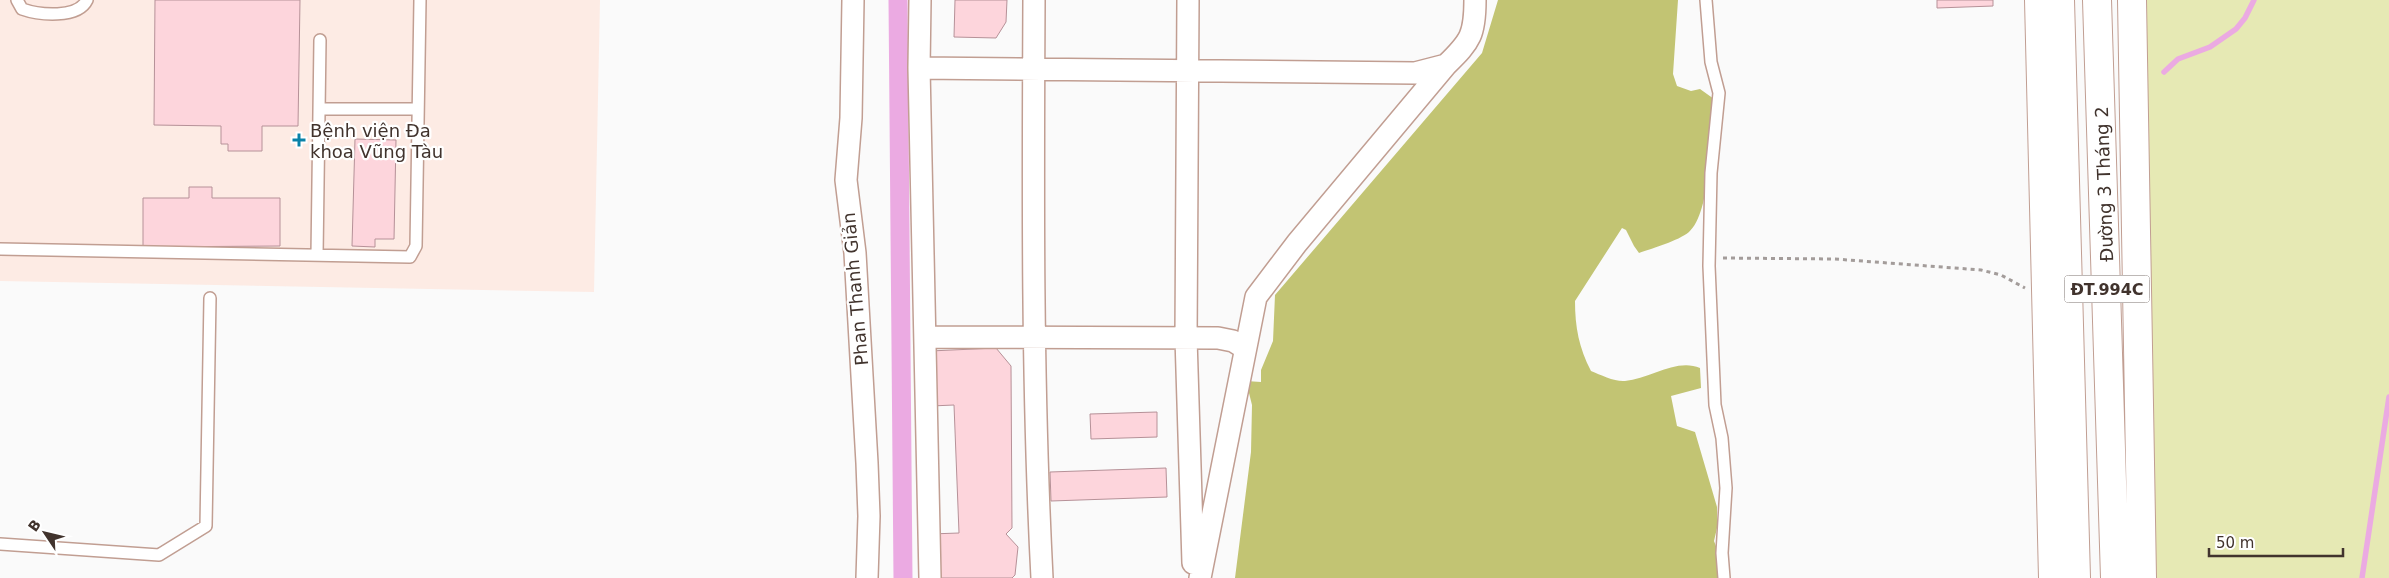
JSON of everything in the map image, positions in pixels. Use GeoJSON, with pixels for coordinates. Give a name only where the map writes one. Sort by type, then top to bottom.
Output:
{"type":"FeatureCollection","features":[{"type":"Feature","properties":{"kind":"main road","name":"ĐT.994C"},"geometry":{"type":"LineString","coordinates":[[2039,0],[2053,578]]}},
{"type":"Feature","properties":{"kind":"main road","name":"ĐT.994C"},"geometry":{"type":"LineString","coordinates":[[2060,0],[2076,578]]}},
{"type":"Feature","properties":{"kind":"main road","name":"Đường 3 Tháng 2"},"geometry":{"type":"LineString","coordinates":[[2097,0],[2114,578]]}},
{"type":"Feature","properties":{"kind":"main road","name":"Đường 3 Tháng 2"},"geometry":{"type":"LineString","coordinates":[[2132,0],[2142,578]]}},
{"type":"Feature","properties":{"kind":"street","name":"Phan Thanh Giản"},"geometry":{"type":"LineString","coordinates":[[853,0],[851,118],[846,180],[855,253],[867,463],[869,516],[867,578]]}},
{"type":"Feature","properties":{"kind":"street"},"geometry":{"type":"LineString","coordinates":[[920,0],[919,68],[930,578]]}},
{"type":"Feature","properties":{"kind":"street"},"geometry":{"type":"LineString","coordinates":[[1034,0],[1034,338],[1037,474],[1042,578]]}},
{"type":"Feature","properties":{"kind":"street"},"geometry":{"type":"LineString","coordinates":[[1188,0],[1186,338],[1194,578]]}},
{"type":"Feature","properties":{"kind":"street"},"geometry":{"type":"LineString","coordinates":[[1200,578],[1244,348],[1256,296],[1446,65],[1462,49],[1475,27],[1475,0]]}},
{"type":"Feature","properties":{"kind":"street"},"geometry":{"type":"LineString","coordinates":[[919,68],[1415,73],[1446,65]]}},
{"type":"Feature","properties":{"kind":"street"},"geometry":{"type":"LineString","coordinates":[[926,337],[1218,338],[1233,342],[1244,348]]}},
{"type":"Feature","properties":{"kind":"lane"},"geometry":{"type":"LineString","coordinates":[[17,0],[22,9],[31,13],[67,13],[76,11],[87,0]]}},
{"type":"Feature","properties":{"kind":"lane"},"geometry":{"type":"LineString","coordinates":[[0,249],[410,257],[416,246],[420,0]]}},
{"type":"Feature","properties":{"kind":"lane"},"geometry":{"type":"LineString","coordinates":[[1706,0],[1711,62],[1720,94],[1711,174],[1710,257],[1715,405],[1722,438],[1726,488],[1722,553],[1724,578]]}},
{"type":"Feature","properties":{"kind":"lane"},"geometry":{"type":"LineString","coordinates":[[317,255],[320,40]]}},
{"type":"Feature","properties":{"kind":"lane"},"geometry":{"type":"LineString","coordinates":[[319,109],[417,109]]}},
{"type":"Feature","properties":{"kind":"lane"},"geometry":{"type":"LineString","coordinates":[[0,544],[159,555],[206,526],[210,298]]}},
{"type":"Feature","properties":{"kind":"path"},"geometry":{"type":"LineString","coordinates":[[1710,257],[1834,259],[1981,270],[2014,282],[2045,300]]}},
{"type":"Feature","properties":{"kind":"shaded area","name":"Bệnh viện Đa khoa Vũng Tàu"},"geometry":{"type":"Polygon","coordinates":[[[0,0],[600,0],[594,292],[0,281],[0,0]]]}},
{"type":"Feature","properties":{"kind":"green space"},"geometry":{"type":"Polygon","coordinates":[[[1498,0],[1678,0],[1673,74],[1677,86],[1691,91],[1700,89],[1714,99],[1709,170],[1702,208],[1689,232],[1672,241],[1639,253],[1626,230],[1622,228],[1575,301],[1576,320],[1578,337],[1591,371],[1625,381],[1672,367],[1691,366],[1700,368],[1701,388],[1671,396],[1677,426],[1695,432],[1717,507],[1717,528],[1714,541],[1722,562],[1721,578],[1235,578],[1251,452],[1252,405],[1246,381],[1261,382],[1261,370],[1273,341],[1275,295],[1482,53],[1498,0]]]}},
{"type":"Feature","properties":{"kind":"green space"},"geometry":{"type":"Polygon","coordinates":[[[2143,0],[2389,0],[2389,578],[2156,578],[2143,0]]]}},
{"type":"Feature","properties":{"kind":"building"},"geometry":{"type":"Polygon","coordinates":[[[155,0],[300,0],[298,126],[262,126],[262,151],[228,151],[228,144],[221,144],[221,126],[154,125],[155,0]]]}},
{"type":"Feature","properties":{"kind":"building"},"geometry":{"type":"Polygon","coordinates":[[[955,0],[1007,0],[1006,22],[996,38],[954,37],[955,0]]]}},
{"type":"Feature","properties":{"kind":"building"},"geometry":{"type":"Polygon","coordinates":[[[1937,0],[1993,0],[1993,6],[1937,8],[1937,0]]]}},
{"type":"Feature","properties":{"kind":"building"},"geometry":{"type":"Polygon","coordinates":[[[355,139],[396,140],[394,239],[375,239],[375,247],[352,246],[355,139]]]}},
{"type":"Feature","properties":{"kind":"building"},"geometry":{"type":"Polygon","coordinates":[[[189,187],[212,187],[212,198],[280,198],[280,246],[143,247],[143,198],[189,198],[189,187]]]}},
{"type":"Feature","properties":{"kind":"building"},"geometry":{"type":"Polygon","coordinates":[[[996,348],[1011,366],[1012,528],[1006,534],[1018,547],[1015,575],[1012,578],[932,578],[930,534],[959,533],[954,405],[931,406],[930,351],[996,348]]]}},
{"type":"Feature","properties":{"kind":"building"},"geometry":{"type":"Polygon","coordinates":[[[1157,412],[1157,437],[1091,439],[1090,414],[1157,412]]]}},
{"type":"Feature","properties":{"kind":"building"},"geometry":{"type":"Polygon","coordinates":[[[1166,468],[1167,497],[1051,501],[1050,472],[1166,468]]]}},
{"type":"Feature","properties":{"kind":"waterway"},"geometry":{"type":"LineString","coordinates":[[898,0],[903,578]]}},
{"type":"Feature","properties":{"kind":"waterway"},"geometry":{"type":"LineString","coordinates":[[2164,72],[2178,59],[2210,47],[2236,29],[2245,18],[2254,0]]}},
{"type":"Feature","properties":{"kind":"waterway"},"geometry":{"type":"LineString","coordinates":[[2362,578],[2389,397]]}},
{"type":"Feature","properties":{"kind":"place","name":"Bệnh viện Đa khoa Vũng Tàu"},"geometry":{"type":"Point","coordinates":[299,140]}}]}
